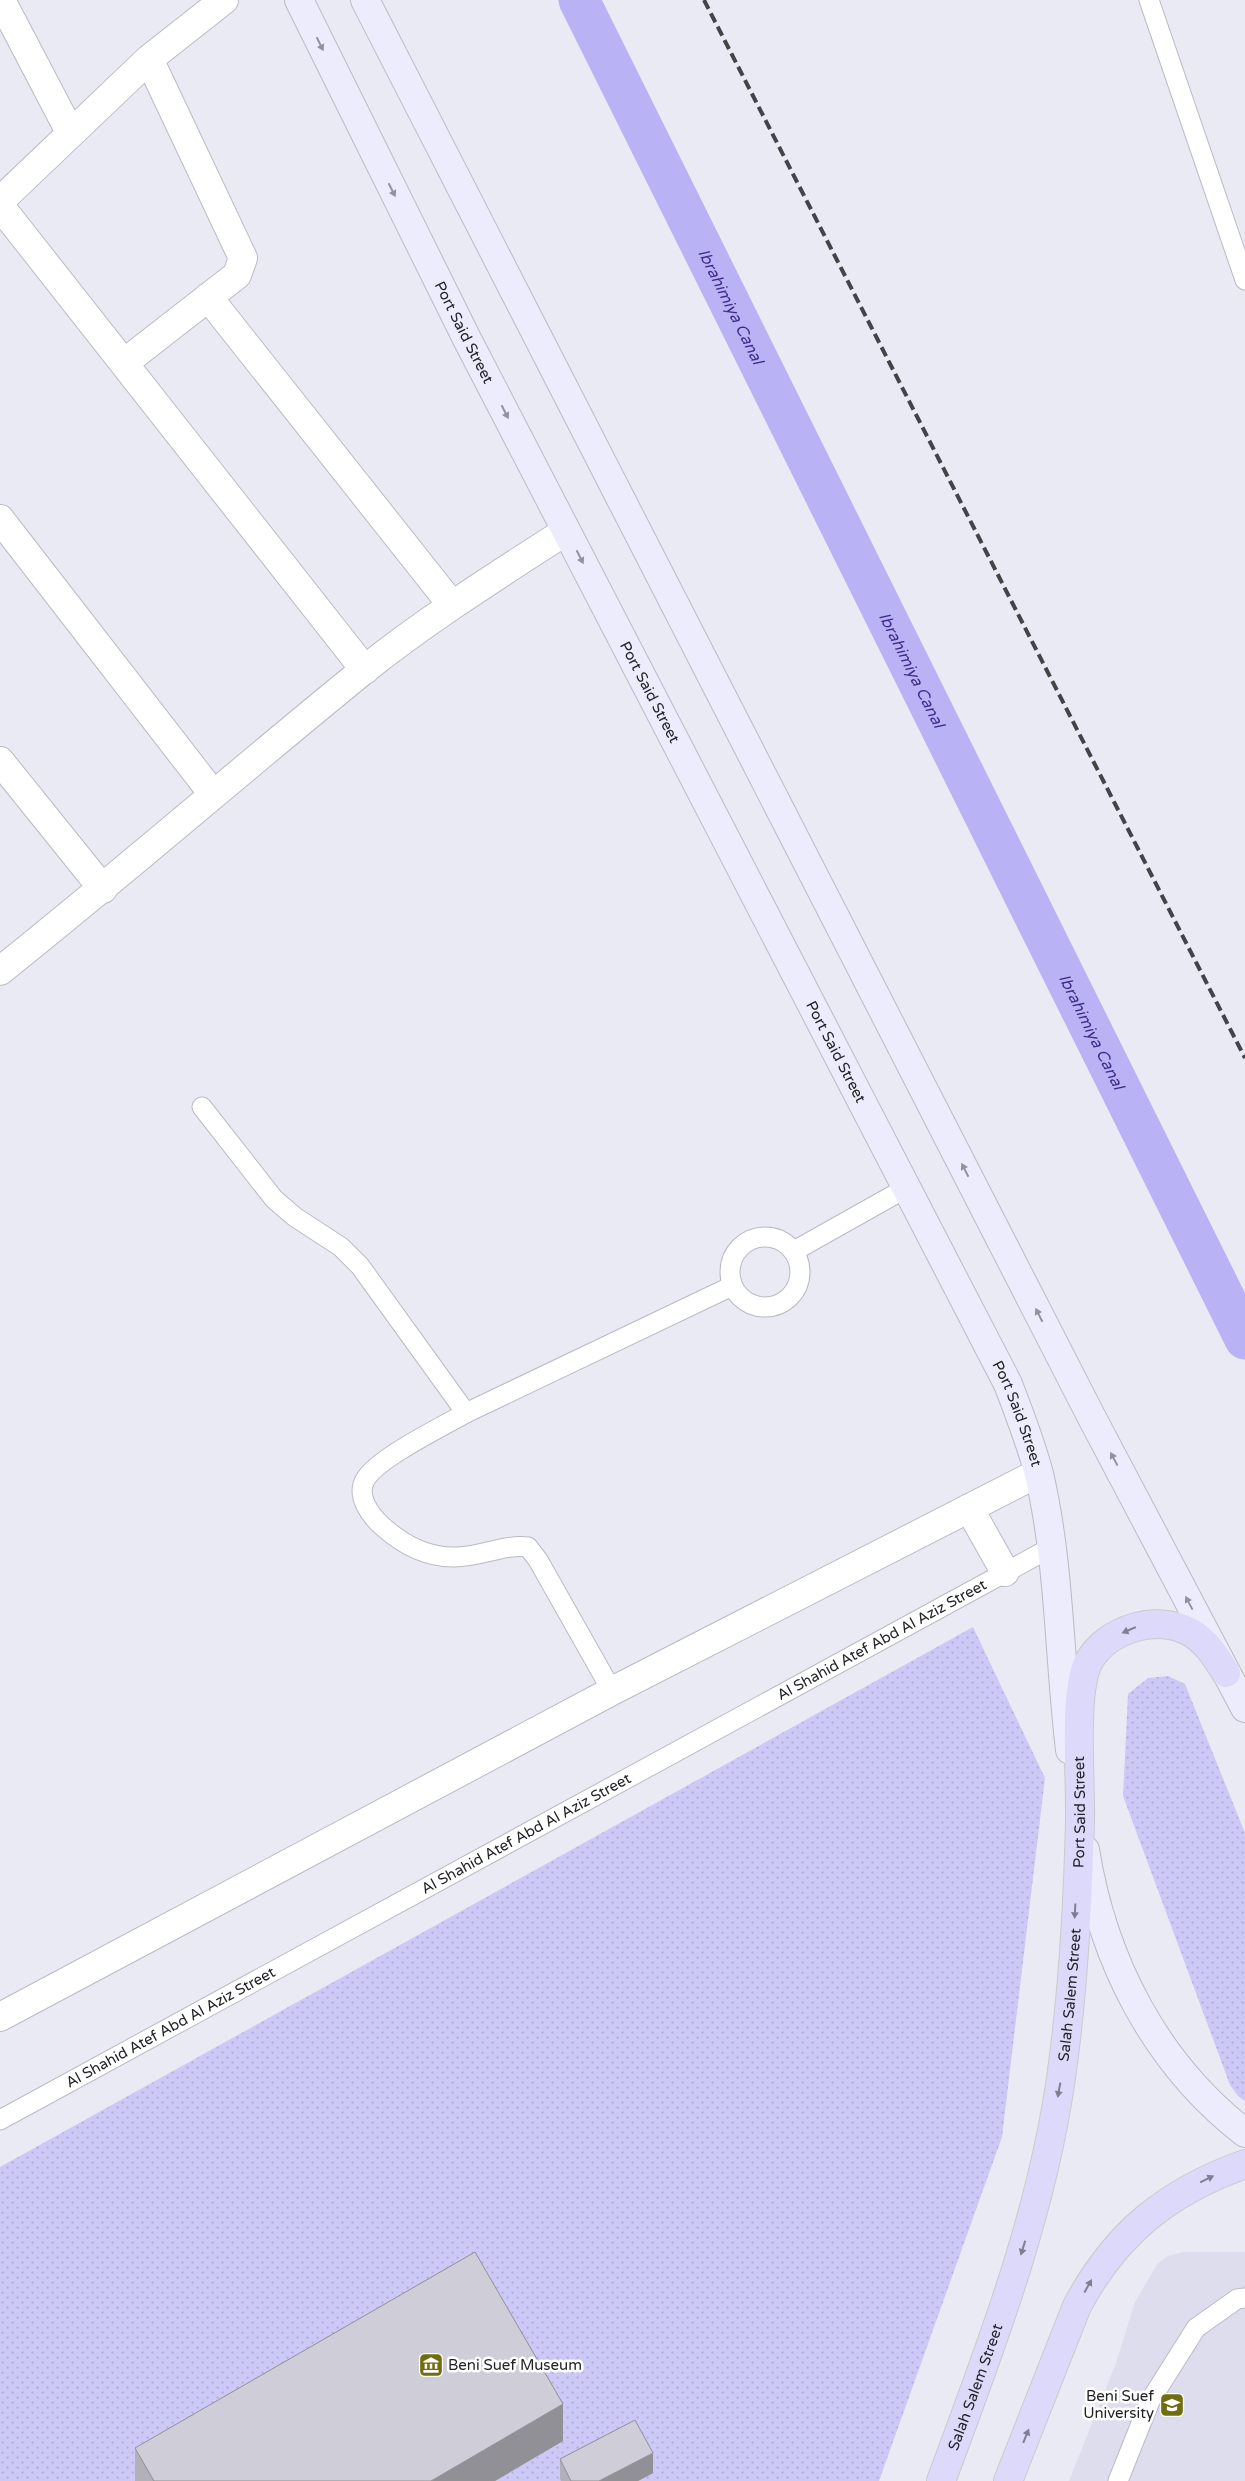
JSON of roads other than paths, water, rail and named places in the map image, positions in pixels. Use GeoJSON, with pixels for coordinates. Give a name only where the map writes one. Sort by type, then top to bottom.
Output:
{"type":"FeatureCollection","features":[{"type":"Feature","properties":{"kind":"main road","name":"Port Said Street"},"geometry":{"type":"LineString","coordinates":[[299,0],[463,330],[1008,1384],[1025,1428],[1038,1473],[1052,1547],[1064,1702],[1089,1876],[1103,1932],[1125,1985],[1154,2035],[1188,2081],[1245,2133]]}},
{"type":"Feature","properties":{"kind":"main road"},"geometry":{"type":"LineString","coordinates":[[365,0],[1082,1398],[1245,1708]]}},
{"type":"Feature","properties":{"kind":"main road","name":"Salah Salem Street"},"geometry":{"type":"LineString","coordinates":[[941,2481],[1007,2301],[1030,2228],[1048,2154],[1061,2078],[1070,2003],[1080,1820],[1081,1689],[1089,1663],[1108,1640],[1133,1627],[1161,1624],[1189,1632],[1212,1649],[1226,1673]]}},
{"type":"Feature","properties":{"kind":"main road"},"geometry":{"type":"LineString","coordinates":[[1008,2481],[1077,2306],[1090,2282],[1106,2259],[1124,2237],[1150,2213],[1180,2192],[1212,2176],[1245,2164]]}},
{"type":"Feature","properties":{"kind":"street"},"geometry":{"type":"LineString","coordinates":[[2,0],[70,132]]}},
{"type":"Feature","properties":{"kind":"street"},"geometry":{"type":"LineString","coordinates":[[0,201],[70,132],[149,59],[224,0]]}},
{"type":"Feature","properties":{"kind":"street"},"geometry":{"type":"LineString","coordinates":[[124,363],[237,275],[244,258],[149,59]]}},
{"type":"Feature","properties":{"kind":"street"},"geometry":{"type":"LineString","coordinates":[[0,206],[365,670]]}},
{"type":"Feature","properties":{"kind":"street"},"geometry":{"type":"LineString","coordinates":[[208,297],[452,605]]}},
{"type":"Feature","properties":{"kind":"street"},"geometry":{"type":"LineString","coordinates":[[0,519],[213,794]]}},
{"type":"Feature","properties":{"kind":"street"},"geometry":{"type":"LineString","coordinates":[[0,971],[103,889],[213,794],[365,670],[452,605],[566,531]]}},
{"type":"Feature","properties":{"kind":"street"},"geometry":{"type":"LineString","coordinates":[[0,761],[103,889]]}},
{"type":"Feature","properties":{"kind":"street"},"geometry":{"type":"LineString","coordinates":[[0,2017],[612,1691],[1038,1473]]}},
{"type":"Feature","properties":{"kind":"street"},"geometry":{"type":"LineString","coordinates":[[969,1508],[1005,1572]]}},
{"type":"Feature","properties":{"kind":"lane"},"geometry":{"type":"LineString","coordinates":[[1149,0],[1245,280]]}},
{"type":"Feature","properties":{"kind":"lane"},"geometry":{"type":"LineString","coordinates":[[202,1107],[274,1199],[295,1217],[341,1246],[360,1266],[466,1413]]}},
{"type":"Feature","properties":{"kind":"lane"},"geometry":{"type":"LineString","coordinates":[[794,1251],[908,1188]]}},
{"type":"Feature","properties":{"kind":"lane"},"geometry":{"type":"LineString","coordinates":[[764,1237],[780,1240],[794,1251],[800,1267],[798,1284],[789,1298],[774,1306],[757,1307],[742,1299],[732,1286],[729,1268],[735,1252],[747,1241],[764,1237]]}},
{"type":"Feature","properties":{"kind":"lane"},"geometry":{"type":"LineString","coordinates":[[612,1691],[538,1560],[528,1547],[513,1546],[454,1558],[426,1554],[397,1540],[366,1508],[362,1493],[365,1480],[380,1464],[466,1413],[732,1286]]}},
{"type":"Feature","properties":{"kind":"lane","name":"Al Shahid Atef Abd Al Aziz Street"},"geometry":{"type":"LineString","coordinates":[[0,2120],[1052,1547]]}},
{"type":"Feature","properties":{"kind":"lane"},"geometry":{"type":"LineString","coordinates":[[1118,2481],[1150,2401],[1196,2328],[1237,2299],[1245,2298]]}},
{"type":"Feature","properties":{"kind":"waterway","name":"Ibrahimiya Canal"},"geometry":{"type":"LineString","coordinates":[[579,0],[1245,1339]]}},
{"type":"Feature","properties":{"kind":"railway"},"geometry":{"type":"LineString","coordinates":[[704,0],[1245,1058]]}},
{"type":"Feature","properties":{"kind":"place","name":"Beni Suef Museum"},"geometry":{"type":"Point","coordinates":[431,2365]}},
{"type":"Feature","properties":{"kind":"place","name":"Beni Suef University"},"geometry":{"type":"Point","coordinates":[1172,2405]}}]}
